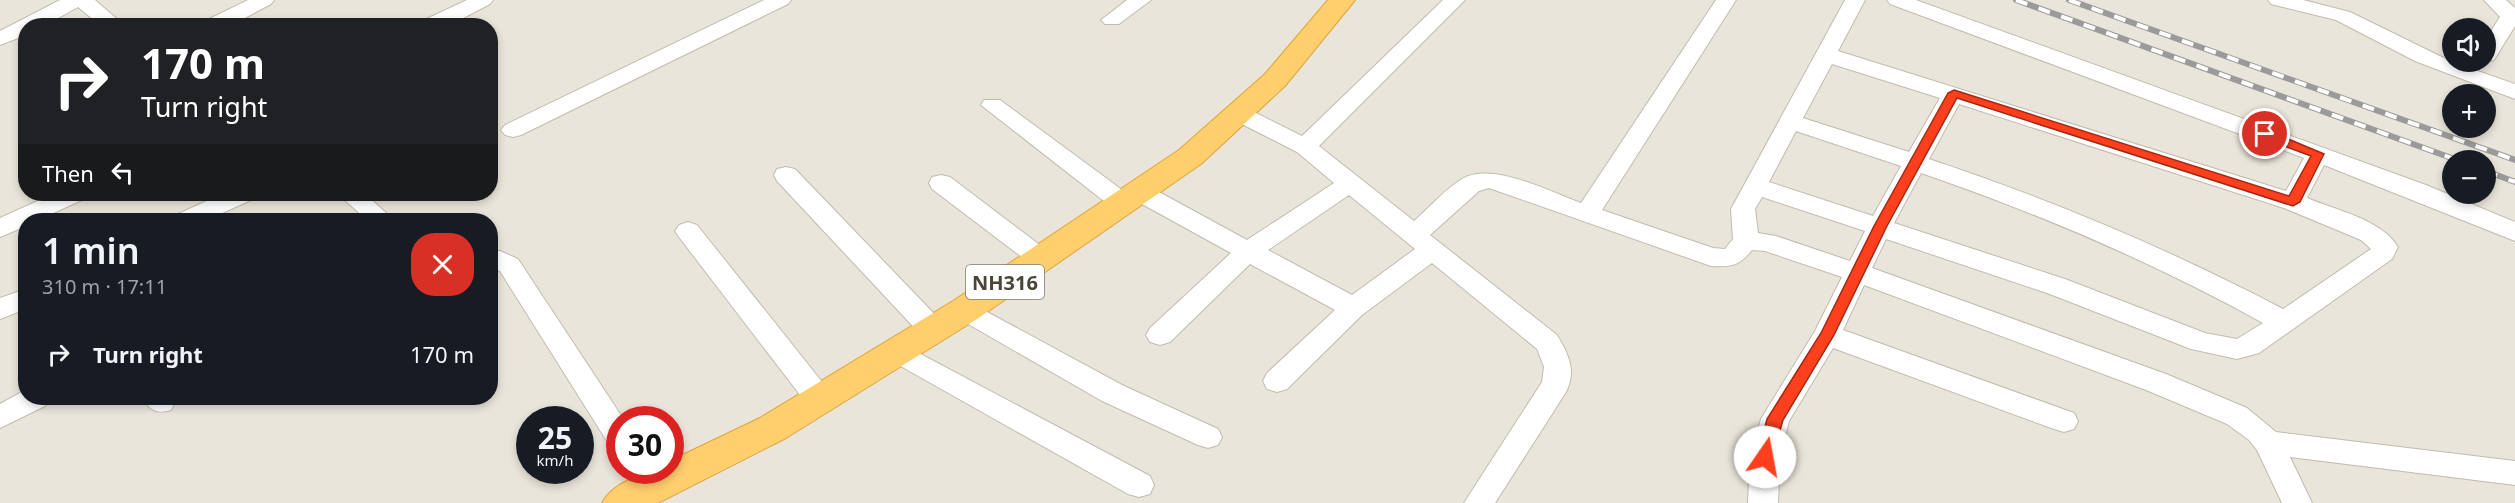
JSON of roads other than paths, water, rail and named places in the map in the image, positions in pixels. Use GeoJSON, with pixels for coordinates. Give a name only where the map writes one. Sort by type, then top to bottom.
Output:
{"type":"FeatureCollection","features":[{"type":"Feature","properties":{"kind":"highway","name":"NH316"},"geometry":{"type":"LineString","coordinates":[[684,463],[820,400],[964,310],[1190,157],[1275,80],[1342,0]]}},
{"type":"Feature","properties":{"kind":"highway","name":"NH316"},"geometry":{"type":"LineString","coordinates":[[622,503],[642,484]]}},
{"type":"Feature","properties":{"kind":"street"},"geometry":{"type":"LineString","coordinates":[[45,18],[76,0]]}},
{"type":"Feature","properties":{"kind":"street"},"geometry":{"type":"LineString","coordinates":[[82,0],[105,18]]}},
{"type":"Feature","properties":{"kind":"street"},"geometry":{"type":"LineString","coordinates":[[229,18],[264,0]]}},
{"type":"Feature","properties":{"kind":"street"},"geometry":{"type":"LineString","coordinates":[[446,18],[483,0]]}},
{"type":"Feature","properties":{"kind":"street"},"geometry":{"type":"LineString","coordinates":[[513,130],[781,0]]}},
{"type":"Feature","properties":{"kind":"street"},"geometry":{"type":"LineString","coordinates":[[1112,20],[1142,0]]}},
{"type":"Feature","properties":{"kind":"street"},"geometry":{"type":"LineString","coordinates":[[1305,147],[1455,0]]}},
{"type":"Feature","properties":{"kind":"street"},"geometry":{"type":"LineString","coordinates":[[1587,213],[1726,0]]}},
{"type":"Feature","properties":{"kind":"street"},"geometry":{"type":"LineString","coordinates":[[1277,381],[1422,243],[1470,185],[1479,181],[1505,184],[1711,257],[1731,258],[1746,241],[1743,209],[1855,0]]}},
{"type":"Feature","properties":{"kind":"street"},"geometry":{"type":"LineString","coordinates":[[1897,0],[2417,190],[2515,232]]}},
{"type":"Feature","properties":{"kind":"street"},"geometry":{"type":"LineString","coordinates":[[2278,0],[2343,16],[2423,56],[2442,61]]}},
{"type":"Feature","properties":{"kind":"street"},"geometry":{"type":"LineString","coordinates":[[2494,0],[2513,18],[2496,41]]}},
{"type":"Feature","properties":{"kind":"street"},"geometry":{"type":"LineString","coordinates":[[1755,186],[2056,286],[2201,342],[2236,349],[2249,346],[2383,253],[2385,248],[2370,234],[2293,202],[1954,93],[1827,55]]}},
{"type":"Feature","properties":{"kind":"street"},"geometry":{"type":"LineString","coordinates":[[2482,72],[2515,92]]}},
{"type":"Feature","properties":{"kind":"street"},"geometry":{"type":"LineString","coordinates":[[1763,503],[1765,457],[1772,427],[1827,335],[1880,226],[1954,93]]}},
{"type":"Feature","properties":{"kind":"street"},"geometry":{"type":"LineString","coordinates":[[992,105],[1131,198],[1247,252],[1353,308]]}},
{"type":"Feature","properties":{"kind":"street"},"geometry":{"type":"LineString","coordinates":[[1240,114],[1305,147],[1547,342],[1556,356],[1559,370],[1556,384],[1479,503]]}},
{"type":"Feature","properties":{"kind":"street"},"geometry":{"type":"LineString","coordinates":[[1791,122],[2009,194],[2106,234],[2195,275],[2284,322]]}},
{"type":"Feature","properties":{"kind":"street"},"geometry":{"type":"LineString","coordinates":[[2293,202],[2318,154]]}},
{"type":"Feature","properties":{"kind":"street"},"geometry":{"type":"LineString","coordinates":[[786,175],[932,329]]}},
{"type":"Feature","properties":{"kind":"street"},"geometry":{"type":"LineString","coordinates":[[941,183],[1040,258]]}},
{"type":"Feature","properties":{"kind":"street"},"geometry":{"type":"LineString","coordinates":[[1160,335],[1247,252],[1349,184]]}},
{"type":"Feature","properties":{"kind":"street"},"geometry":{"type":"LineString","coordinates":[[40,213],[61,201]]}},
{"type":"Feature","properties":{"kind":"street"},"geometry":{"type":"LineString","coordinates":[[202,213],[227,201]]}},
{"type":"Feature","properties":{"kind":"street"},"geometry":{"type":"LineString","coordinates":[[356,201],[367,213]]}},
{"type":"Feature","properties":{"kind":"street"},"geometry":{"type":"LineString","coordinates":[[688,231],[820,400]]}},
{"type":"Feature","properties":{"kind":"street"},"geometry":{"type":"LineString","coordinates":[[1746,241],[1767,242],[1946,303],[2156,382],[2237,416],[2255,428],[2268,443],[2297,503]]}},
{"type":"Feature","properties":{"kind":"street"},"geometry":{"type":"LineString","coordinates":[[498,260],[509,265],[606,416]]}},
{"type":"Feature","properties":{"kind":"street"},"geometry":{"type":"LineString","coordinates":[[0,309],[18,301]]}},
{"type":"Feature","properties":{"kind":"street"},"geometry":{"type":"LineString","coordinates":[[964,310],[1112,393],[1208,438]]}},
{"type":"Feature","properties":{"kind":"street"},"geometry":{"type":"LineString","coordinates":[[1827,335],[2064,421]]}},
{"type":"Feature","properties":{"kind":"street"},"geometry":{"type":"LineString","coordinates":[[898,352],[1139,485]]}},
{"type":"Feature","properties":{"kind":"street"},"geometry":{"type":"LineString","coordinates":[[0,417],[22,405]]}},
{"type":"Feature","properties":{"kind":"street"},"geometry":{"type":"LineString","coordinates":[[2268,443],[2515,473]]}},
{"type":"Feature","properties":{"kind":"railway"},"geometry":{"type":"LineString","coordinates":[[2016,0],[2442,155]]}},
{"type":"Feature","properties":{"kind":"railway"},"geometry":{"type":"LineString","coordinates":[[2069,0],[2515,160]]}},
{"type":"Feature","properties":{"kind":"railway"},"geometry":{"type":"LineString","coordinates":[[2496,175],[2515,182]]}}]}
